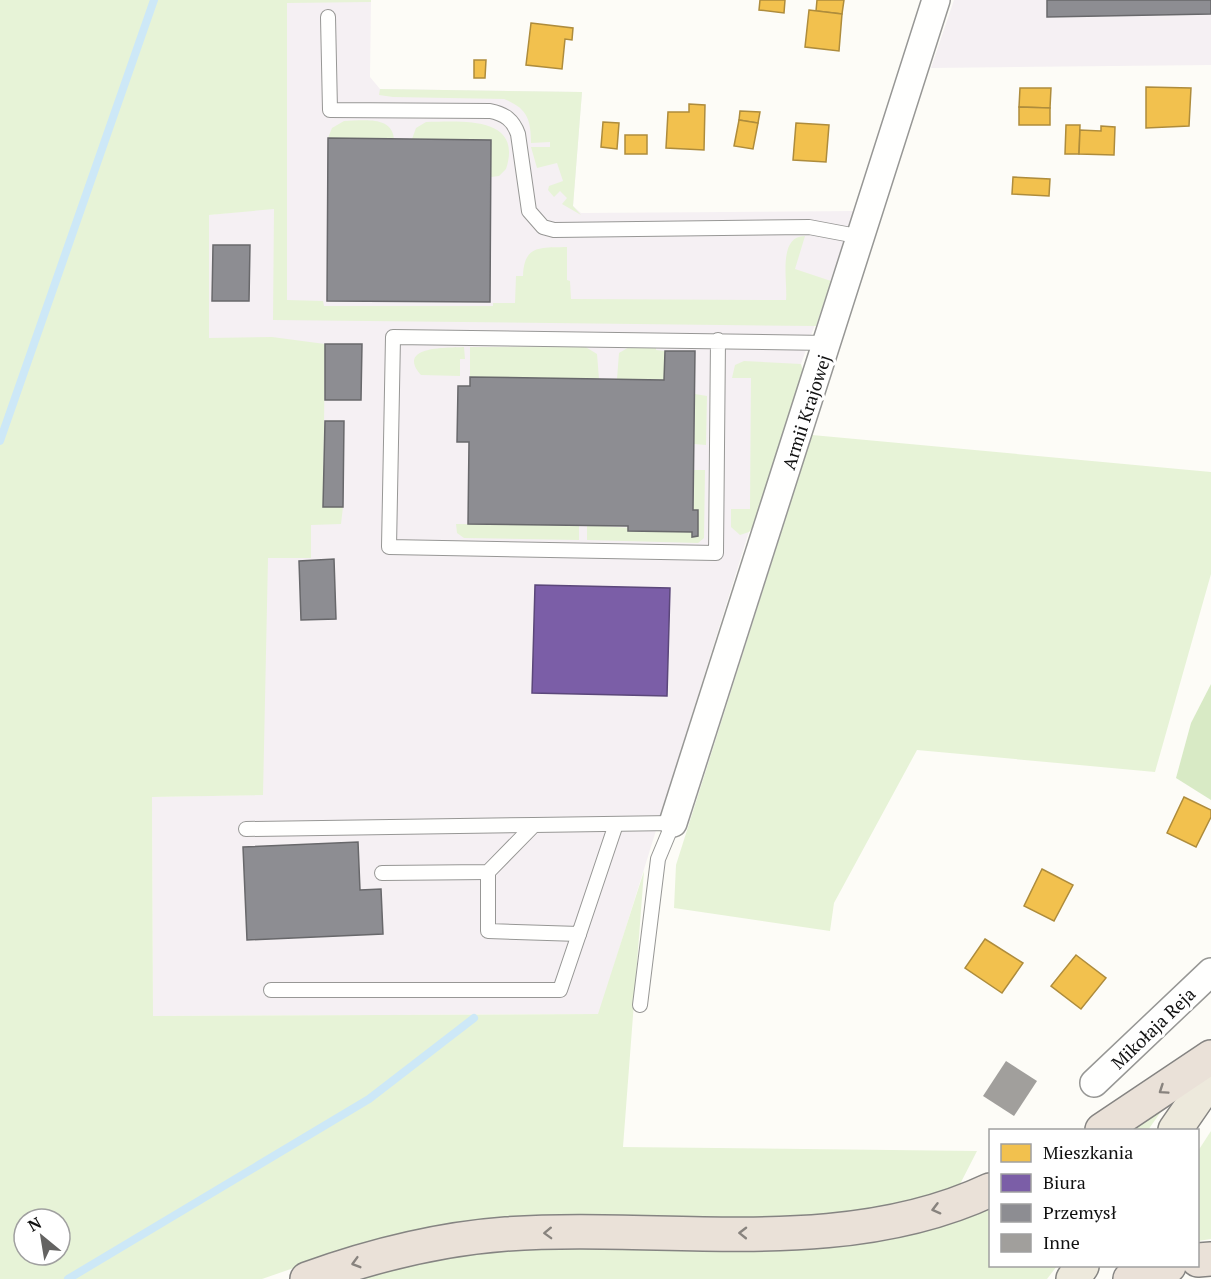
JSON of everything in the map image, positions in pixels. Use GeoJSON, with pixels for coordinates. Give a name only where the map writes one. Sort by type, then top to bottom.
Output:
{"type":"FeatureCollection","features":[{"type":"Feature","properties":{"kind":"highway"},"geometry":{"type":"LineString","coordinates":[[1105,1129],[1211,1057]]}},
{"type":"Feature","properties":{"kind":"highway"},"geometry":{"type":"LineString","coordinates":[[307,1279],[354,1263],[424,1246],[506,1234],[620,1231],[770,1233],[855,1227],[952,1205],[989,1190]]}},
{"type":"Feature","properties":{"kind":"highway"},"geometry":{"type":"LineString","coordinates":[[1130,1279],[1166,1267]]}},
{"type":"Feature","properties":{"kind":"main road"},"geometry":{"type":"LineString","coordinates":[[1176,1129],[1211,1078]]}},
{"type":"Feature","properties":{"kind":"street","name":"Armii Krajowej"},"geometry":{"type":"LineString","coordinates":[[674,823],[936,0]]}},
{"type":"Feature","properties":{"kind":"street","name":"Mikołaja Reja"},"geometry":{"type":"LineString","coordinates":[[1094,1083],[1211,972]]}},
{"type":"Feature","properties":{"kind":"lane"},"geometry":{"type":"LineString","coordinates":[[328,17],[330,110],[502,113],[515,126],[529,211],[543,227],[554,230],[809,228],[862,237]]}},
{"type":"Feature","properties":{"kind":"lane"},"geometry":{"type":"LineString","coordinates":[[718,340],[716,553],[389,547],[393,337],[718,340],[828,343]]}},
{"type":"Feature","properties":{"kind":"lane"},"geometry":{"type":"LineString","coordinates":[[246,829],[674,823],[658,860],[640,1005]]}},
{"type":"Feature","properties":{"kind":"lane"},"geometry":{"type":"LineString","coordinates":[[271,990],[560,990],[616,824]]}},
{"type":"Feature","properties":{"kind":"lane"},"geometry":{"type":"LineString","coordinates":[[534,825],[488,872],[488,931],[579,933]]}},
{"type":"Feature","properties":{"kind":"lane"},"geometry":{"type":"LineString","coordinates":[[382,873],[488,872]]}},
{"type":"Feature","properties":{"kind":"shaded area"},"geometry":{"type":"Polygon","coordinates":[[[277,0],[371,0],[370,77],[380,89],[582,92],[573,206],[581,213],[855,211],[801,364],[599,1014],[153,1016],[152,797],[262,795],[272,338],[209,338],[208,215],[274,208],[277,0]]]}},
{"type":"Feature","properties":{"kind":"shaded area"},"geometry":{"type":"Polygon","coordinates":[[[954,0],[1211,0],[1211,65],[931,68],[954,0]]]}},
{"type":"Feature","properties":{"kind":"green space"},"geometry":{"type":"Polygon","coordinates":[[[0,0],[371,0],[371,2],[287,3],[287,300],[323,301],[324,306],[493,306],[493,303],[515,303],[516,276],[523,276],[524,266],[531,253],[542,248],[567,247],[567,280],[570,281],[571,299],[786,300],[787,252],[790,243],[796,238],[805,236],[795,269],[831,281],[816,326],[273,320],[274,209],[209,215],[209,338],[272,337],[325,344],[323,506],[343,507],[341,524],[311,525],[311,558],[268,558],[263,795],[152,797],[153,1016],[598,1014],[644,871],[623,1147],[977,1151],[957,1190],[845,1215],[357,1246],[262,1279],[0,1279],[0,0]]]}},
{"type":"Feature","properties":{"kind":"green space"},"geometry":{"type":"Polygon","coordinates":[[[380,89],[582,92],[573,206],[581,215],[562,204],[567,198],[560,191],[554,197],[548,190],[549,186],[563,181],[557,163],[537,168],[531,147],[550,147],[550,142],[531,143],[529,121],[523,111],[512,102],[504,99],[393,97],[379,95],[380,89]]]}},
{"type":"Feature","properties":{"kind":"green space"},"geometry":{"type":"Polygon","coordinates":[[[367,120],[382,123],[392,131],[394,139],[328,138],[332,128],[344,121],[367,120]]]}},
{"type":"Feature","properties":{"kind":"green space"},"geometry":{"type":"Polygon","coordinates":[[[426,122],[470,122],[497,130],[506,138],[509,151],[506,169],[499,176],[491,177],[491,140],[412,139],[416,128],[426,122]]]}},
{"type":"Feature","properties":{"kind":"green space"},"geometry":{"type":"Polygon","coordinates":[[[584,346],[597,354],[599,379],[470,377],[470,347],[584,346]]]}},
{"type":"Feature","properties":{"kind":"green space"},"geometry":{"type":"Polygon","coordinates":[[[631,346],[656,346],[656,350],[665,351],[664,380],[617,379],[619,353],[631,346]]]}},
{"type":"Feature","properties":{"kind":"green space"},"geometry":{"type":"Polygon","coordinates":[[[464,347],[465,359],[460,359],[460,376],[421,375],[415,365],[415,358],[419,353],[437,348],[464,347]]]}},
{"type":"Feature","properties":{"kind":"green space"},"geometry":{"type":"Polygon","coordinates":[[[744,361],[801,364],[803,371],[756,523],[749,532],[740,535],[731,527],[731,509],[750,509],[751,378],[732,378],[735,365],[744,361]]]}},
{"type":"Feature","properties":{"kind":"green space"},"geometry":{"type":"Polygon","coordinates":[[[695,394],[707,396],[706,445],[694,444],[695,394]]]}},
{"type":"Feature","properties":{"kind":"green space"},"geometry":{"type":"Polygon","coordinates":[[[812,435],[1211,472],[1211,574],[1155,772],[917,750],[834,903],[830,931],[674,908],[676,865],[812,435]]]}},
{"type":"Feature","properties":{"kind":"green space"},"geometry":{"type":"Polygon","coordinates":[[[694,470],[705,470],[704,538],[698,543],[587,540],[587,525],[692,532],[692,536],[697,536],[698,511],[693,510],[694,470]]]}},
{"type":"Feature","properties":{"kind":"green space"},"geometry":{"type":"Polygon","coordinates":[[[456,524],[579,525],[579,540],[464,538],[457,533],[456,524]]]}},
{"type":"Feature","properties":{"kind":"green space"},"geometry":{"type":"Polygon","coordinates":[[[1211,684],[1211,800],[1176,778],[1191,723],[1211,684]]]}},
{"type":"Feature","properties":{"kind":"green space"},"geometry":{"type":"Polygon","coordinates":[[[1165,1106],[1149,1129],[1130,1129],[1165,1106]]]}},
{"type":"Feature","properties":{"kind":"green space"},"geometry":{"type":"Polygon","coordinates":[[[1211,1131],[1211,1239],[1199,1241],[1199,1149],[1211,1131]]]}},
{"type":"Feature","properties":{"kind":"green space"},"geometry":{"type":"Polygon","coordinates":[[[989,1207],[989,1267],[1056,1267],[1047,1279],[349,1279],[448,1256],[989,1207]]]}},
{"type":"Feature","properties":{"kind":"building: Mieszkania"},"geometry":{"type":"Polygon","coordinates":[[[760,0],[785,0],[784,13],[759,10],[760,0]]]}},
{"type":"Feature","properties":{"kind":"building: Mieszkania"},"geometry":{"type":"Polygon","coordinates":[[[817,0],[844,0],[842,14],[816,11],[817,0]]]}},
{"type":"Feature","properties":{"kind":"building: Mieszkania"},"geometry":{"type":"Polygon","coordinates":[[[809,10],[842,14],[839,51],[805,47],[809,10]]]}},
{"type":"Feature","properties":{"kind":"building: Mieszkania"},"geometry":{"type":"Polygon","coordinates":[[[531,23],[573,28],[572,40],[565,39],[562,69],[526,65],[531,23]]]}},
{"type":"Feature","properties":{"kind":"building: Mieszkania"},"geometry":{"type":"Polygon","coordinates":[[[474,60],[486,60],[485,78],[474,78],[474,60]]]}},
{"type":"Feature","properties":{"kind":"building: Mieszkania"},"geometry":{"type":"Polygon","coordinates":[[[1146,87],[1191,88],[1189,126],[1146,128],[1146,87]]]}},
{"type":"Feature","properties":{"kind":"building: Mieszkania"},"geometry":{"type":"Polygon","coordinates":[[[1020,88],[1051,88],[1050,108],[1019,107],[1020,88]]]}},
{"type":"Feature","properties":{"kind":"building: Mieszkania"},"geometry":{"type":"Polygon","coordinates":[[[689,104],[705,105],[704,150],[666,148],[668,112],[689,112],[689,104]]]}},
{"type":"Feature","properties":{"kind":"building: Mieszkania"},"geometry":{"type":"Polygon","coordinates":[[[1019,107],[1050,108],[1050,125],[1019,125],[1019,107]]]}},
{"type":"Feature","properties":{"kind":"building: Mieszkania"},"geometry":{"type":"Polygon","coordinates":[[[740,111],[760,112],[758,123],[739,120],[740,111]]]}},
{"type":"Feature","properties":{"kind":"building: Mieszkania"},"geometry":{"type":"Polygon","coordinates":[[[739,120],[758,123],[753,149],[734,146],[739,120]]]}},
{"type":"Feature","properties":{"kind":"building: Mieszkania"},"geometry":{"type":"Polygon","coordinates":[[[603,122],[619,123],[617,149],[601,147],[603,122]]]}},
{"type":"Feature","properties":{"kind":"building: Mieszkania"},"geometry":{"type":"Polygon","coordinates":[[[796,123],[829,125],[826,162],[793,160],[796,123]]]}},
{"type":"Feature","properties":{"kind":"building: Mieszkania"},"geometry":{"type":"Polygon","coordinates":[[[1066,125],[1080,125],[1079,154],[1065,154],[1066,125]]]}},
{"type":"Feature","properties":{"kind":"building: Mieszkania"},"geometry":{"type":"Polygon","coordinates":[[[1101,126],[1115,127],[1114,155],[1079,154],[1080,130],[1101,131],[1101,126]]]}},
{"type":"Feature","properties":{"kind":"building: Mieszkania"},"geometry":{"type":"Polygon","coordinates":[[[625,135],[647,135],[647,154],[625,154],[625,135]]]}},
{"type":"Feature","properties":{"kind":"building: Mieszkania"},"geometry":{"type":"Polygon","coordinates":[[[1013,177],[1050,179],[1049,196],[1012,194],[1013,177]]]}},
{"type":"Feature","properties":{"kind":"building: Mieszkania"},"geometry":{"type":"Polygon","coordinates":[[[1184,797],[1211,810],[1211,817],[1196,847],[1167,833],[1184,797]]]}},
{"type":"Feature","properties":{"kind":"building: Mieszkania"},"geometry":{"type":"Polygon","coordinates":[[[1042,869],[1073,885],[1054,921],[1024,906],[1042,869]]]}},
{"type":"Feature","properties":{"kind":"building: Mieszkania"},"geometry":{"type":"Polygon","coordinates":[[[985,939],[1023,963],[1002,993],[965,968],[985,939]]]}},
{"type":"Feature","properties":{"kind":"building: Mieszkania"},"geometry":{"type":"Polygon","coordinates":[[[1076,955],[1106,978],[1081,1009],[1051,986],[1076,955]]]}},
{"type":"Feature","properties":{"kind":"building: Biura"},"geometry":{"type":"Polygon","coordinates":[[[535,585],[670,588],[667,696],[532,693],[535,585]]]}},
{"type":"Feature","properties":{"kind":"building: Przemysł"},"geometry":{"type":"Polygon","coordinates":[[[1047,0],[1211,0],[1211,14],[1047,17],[1047,0]]]}},
{"type":"Feature","properties":{"kind":"building: Przemysł"},"geometry":{"type":"Polygon","coordinates":[[[328,138],[491,140],[490,302],[327,301],[328,138]]]}},
{"type":"Feature","properties":{"kind":"building: Przemysł"},"geometry":{"type":"Polygon","coordinates":[[[213,245],[250,245],[249,301],[212,301],[213,245]]]}},
{"type":"Feature","properties":{"kind":"building: Przemysł"},"geometry":{"type":"Polygon","coordinates":[[[325,344],[362,344],[361,400],[325,400],[325,344]]]}},
{"type":"Feature","properties":{"kind":"building: Przemysł"},"geometry":{"type":"Polygon","coordinates":[[[665,351],[695,351],[693,510],[698,510],[698,536],[692,537],[692,532],[628,531],[628,526],[468,524],[469,442],[457,442],[458,386],[470,386],[470,377],[664,380],[665,351]]]}},
{"type":"Feature","properties":{"kind":"building: Przemysł"},"geometry":{"type":"Polygon","coordinates":[[[325,421],[344,421],[343,507],[323,507],[325,421]]]}},
{"type":"Feature","properties":{"kind":"building: Przemysł"},"geometry":{"type":"Polygon","coordinates":[[[334,559],[336,619],[301,620],[299,561],[334,559]]]}},
{"type":"Feature","properties":{"kind":"building: Przemysł"},"geometry":{"type":"Polygon","coordinates":[[[358,842],[360,890],[381,889],[383,934],[247,940],[243,847],[358,842]]]}},
{"type":"Feature","properties":{"kind":"building: Inne"},"geometry":{"type":"Polygon","coordinates":[[[1006,1061],[1037,1081],[1014,1116],[983,1096],[1006,1061]]]}},
{"type":"Feature","properties":{"kind":"waterway"},"geometry":{"type":"LineString","coordinates":[[0,441],[154,0]]}},
{"type":"Feature","properties":{"kind":"waterway"},"geometry":{"type":"LineString","coordinates":[[68,1279],[369,1099],[474,1018]]}}]}
